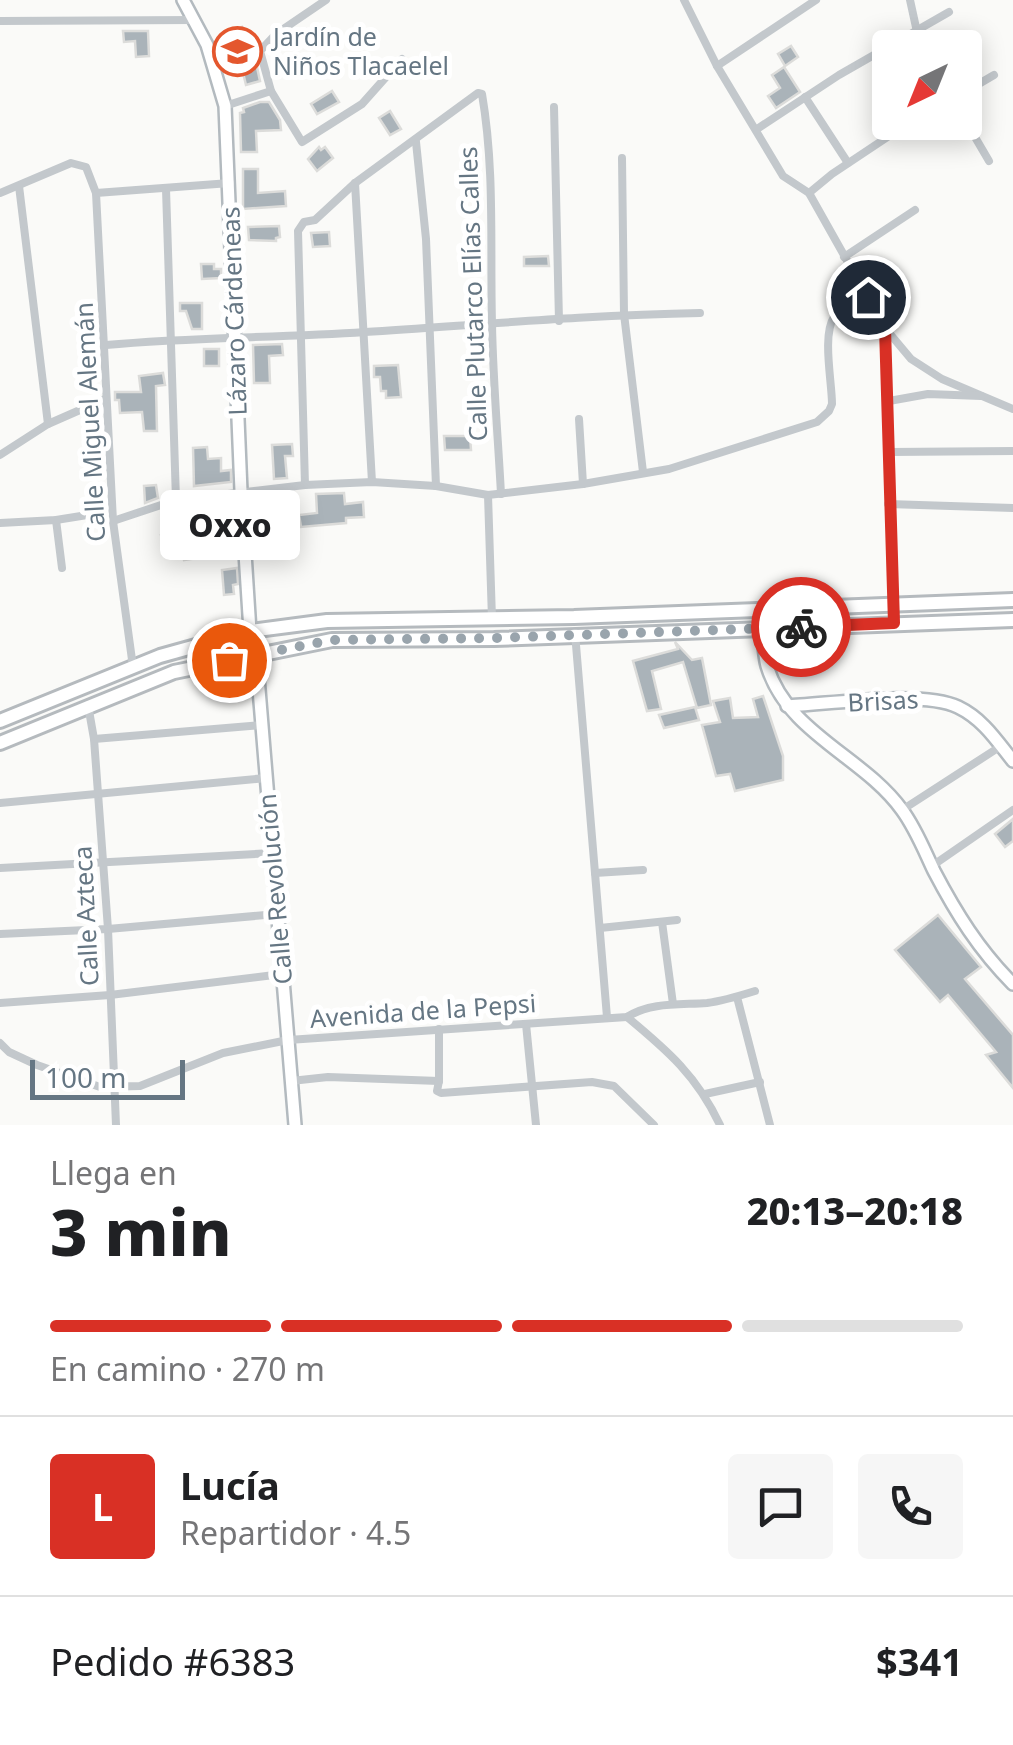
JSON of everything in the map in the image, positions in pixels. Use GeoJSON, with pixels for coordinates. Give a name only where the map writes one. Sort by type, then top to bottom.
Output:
{"type":"FeatureCollection","features":[{"type":"Feature","properties":{"kind":"main road"},"geometry":{"type":"LineString","coordinates":[[0,721],[160,656],[250,631],[327,621],[492,619],[1013,600]]}},
{"type":"Feature","properties":{"kind":"main road"},"geometry":{"type":"LineString","coordinates":[[0,743],[174,672],[332,640],[1013,620]]}},
{"type":"Feature","properties":{"kind":"street","name":"Lázaro Cárdeneas"},"geometry":{"type":"LineString","coordinates":[[183,0],[207,45],[225,106],[250,631]]}},
{"type":"Feature","properties":{"kind":"street"},"geometry":{"type":"LineString","coordinates":[[326,0],[276,34],[260,51],[271,91],[302,142],[362,104],[402,59]]}},
{"type":"Feature","properties":{"kind":"street"},"geometry":{"type":"LineString","coordinates":[[684,0],[717,66],[783,176],[809,193],[885,328],[911,359],[942,379],[1013,409]]}},
{"type":"Feature","properties":{"kind":"street"},"geometry":{"type":"LineString","coordinates":[[717,66],[816,0]]}},
{"type":"Feature","properties":{"kind":"street"},"geometry":{"type":"LineString","coordinates":[[910,0],[917,30]]}},
{"type":"Feature","properties":{"kind":"street"},"geometry":{"type":"LineString","coordinates":[[920,30],[949,12]]}},
{"type":"Feature","properties":{"kind":"street"},"geometry":{"type":"LineString","coordinates":[[0,22],[194,20]]}},
{"type":"Feature","properties":{"kind":"street"},"geometry":{"type":"LineString","coordinates":[[757,130],[872,58]]}},
{"type":"Feature","properties":{"kind":"street"},"geometry":{"type":"LineString","coordinates":[[982,82],[994,75]]}},
{"type":"Feature","properties":{"kind":"street"},"geometry":{"type":"LineString","coordinates":[[225,106],[271,91]]}},
{"type":"Feature","properties":{"kind":"street","name":"Calle Plutarco Elías Calles"},"geometry":{"type":"LineString","coordinates":[[416,142],[482,94],[492,206],[492,325],[501,494]]}},
{"type":"Feature","properties":{"kind":"street"},"geometry":{"type":"LineString","coordinates":[[805,97],[848,163]]}},
{"type":"Feature","properties":{"kind":"street"},"geometry":{"type":"LineString","coordinates":[[554,106],[559,320]]}},
{"type":"Feature","properties":{"kind":"street"},"geometry":{"type":"LineString","coordinates":[[809,193],[883,140]]}},
{"type":"Feature","properties":{"kind":"street"},"geometry":{"type":"LineString","coordinates":[[977,140],[989,161]]}},
{"type":"Feature","properties":{"kind":"street"},"geometry":{"type":"LineString","coordinates":[[305,485],[298,230],[304,222],[315,220],[355,183],[416,142],[426,239],[436,486]]}},
{"type":"Feature","properties":{"kind":"street"},"geometry":{"type":"LineString","coordinates":[[622,158],[624,314],[643,472]]}},
{"type":"Feature","properties":{"kind":"street","name":"Calle Miguel Alemán"},"geometry":{"type":"LineString","coordinates":[[19,186],[71,162],[86,167],[96,193],[113,522],[133,667]]}},
{"type":"Feature","properties":{"kind":"street"},"geometry":{"type":"LineString","coordinates":[[96,193],[230,183]]}},
{"type":"Feature","properties":{"kind":"street"},"geometry":{"type":"LineString","coordinates":[[355,183],[372,482]]}},
{"type":"Feature","properties":{"kind":"street"},"geometry":{"type":"LineString","coordinates":[[0,193],[19,186],[48,424]]}},
{"type":"Feature","properties":{"kind":"street"},"geometry":{"type":"LineString","coordinates":[[166,189],[176,500]]}},
{"type":"Feature","properties":{"kind":"street"},"geometry":{"type":"LineString","coordinates":[[844,257],[915,210]]}},
{"type":"Feature","properties":{"kind":"street"},"geometry":{"type":"LineString","coordinates":[[0,522],[56,520],[106,512],[113,522],[176,500],[305,485],[372,482],[436,486],[488,495],[669,469],[817,422],[829,411],[832,390],[828,337],[832,318],[868,297]]}},
{"type":"Feature","properties":{"kind":"street"},"geometry":{"type":"LineString","coordinates":[[106,345],[492,325],[624,314],[700,313]]}},
{"type":"Feature","properties":{"kind":"street"},"geometry":{"type":"LineString","coordinates":[[885,328],[894,623]]}},
{"type":"Feature","properties":{"kind":"street"},"geometry":{"type":"LineString","coordinates":[[888,401],[928,394],[985,396]]}},
{"type":"Feature","properties":{"kind":"street"},"geometry":{"type":"LineString","coordinates":[[0,455],[48,424],[105,399]]}},
{"type":"Feature","properties":{"kind":"street"},"geometry":{"type":"LineString","coordinates":[[579,419],[583,484]]}},
{"type":"Feature","properties":{"kind":"street"},"geometry":{"type":"LineString","coordinates":[[890,452],[1013,452]]}},
{"type":"Feature","properties":{"kind":"street"},"geometry":{"type":"LineString","coordinates":[[488,495],[492,619]]}},
{"type":"Feature","properties":{"kind":"street"},"geometry":{"type":"LineString","coordinates":[[888,504],[1013,508]]}},
{"type":"Feature","properties":{"kind":"street"},"geometry":{"type":"LineString","coordinates":[[56,520],[62,568]]}},
{"type":"Feature","properties":{"kind":"street"},"geometry":{"type":"LineString","coordinates":[[762,628],[766,664],[788,706],[807,727],[880,784],[902,810],[961,921],[1013,984]]}},
{"type":"Feature","properties":{"kind":"street"},"geometry":{"type":"LineString","coordinates":[[575,633],[607,1017]]}},
{"type":"Feature","properties":{"kind":"street","name":"Calle Revolución"},"geometry":{"type":"LineString","coordinates":[[256,653],[295,1125]]}},
{"type":"Feature","properties":{"kind":"street","name":"Brisas"},"geometry":{"type":"LineString","coordinates":[[788,706],[932,698],[958,706],[986,726],[1013,762]]}},
{"type":"Feature","properties":{"kind":"street","name":"Calle Azteca"},"geometry":{"type":"LineString","coordinates":[[88,705],[94,738],[108,929],[116,1125]]}},
{"type":"Feature","properties":{"kind":"street"},"geometry":{"type":"LineString","coordinates":[[94,738],[262,725]]}},
{"type":"Feature","properties":{"kind":"street"},"geometry":{"type":"LineString","coordinates":[[902,810],[1000,746]]}},
{"type":"Feature","properties":{"kind":"street"},"geometry":{"type":"LineString","coordinates":[[0,803],[266,778]]}},
{"type":"Feature","properties":{"kind":"street"},"geometry":{"type":"LineString","coordinates":[[932,866],[1013,810]]}},
{"type":"Feature","properties":{"kind":"street"},"geometry":{"type":"LineString","coordinates":[[0,868],[272,854]]}},
{"type":"Feature","properties":{"kind":"street"},"geometry":{"type":"LineString","coordinates":[[595,873],[643,870]]}},
{"type":"Feature","properties":{"kind":"street"},"geometry":{"type":"LineString","coordinates":[[0,934],[277,914]]}},
{"type":"Feature","properties":{"kind":"street"},"geometry":{"type":"LineString","coordinates":[[600,928],[677,920]]}},
{"type":"Feature","properties":{"kind":"street"},"geometry":{"type":"LineString","coordinates":[[662,922],[673,1004]]}},
{"type":"Feature","properties":{"kind":"street"},"geometry":{"type":"LineString","coordinates":[[0,1003],[110,995],[282,974]]}},
{"type":"Feature","properties":{"kind":"street","name":"Avenida de la Pepsi"},"geometry":{"type":"LineString","coordinates":[[114,1086],[140,1086],[223,1053],[288,1040],[626,1018],[639,1010],[710,1003],[755,991]]}},
{"type":"Feature","properties":{"kind":"street"},"geometry":{"type":"LineString","coordinates":[[738,997],[770,1125]]}},
{"type":"Feature","properties":{"kind":"street"},"geometry":{"type":"LineString","coordinates":[[626,1018],[686,1069],[705,1094],[720,1125]]}},
{"type":"Feature","properties":{"kind":"street"},"geometry":{"type":"LineString","coordinates":[[526,1024],[536,1125]]}},
{"type":"Feature","properties":{"kind":"street"},"geometry":{"type":"LineString","coordinates":[[439,1029],[437,1090],[441,1093],[592,1082],[614,1086],[654,1125]]}},
{"type":"Feature","properties":{"kind":"street"},"geometry":{"type":"LineString","coordinates":[[0,1043],[9,1052],[50,1070],[100,1087],[114,1086]]}},
{"type":"Feature","properties":{"kind":"street"},"geometry":{"type":"LineString","coordinates":[[291,1081],[328,1077],[439,1081]]}},
{"type":"Feature","properties":{"kind":"street"},"geometry":{"type":"LineString","coordinates":[[705,1094],[760,1082]]}},
{"type":"Feature","properties":{"kind":"building"},"geometry":{"type":"Polygon","coordinates":[[[242,27],[252,44],[260,81],[246,85],[237,48],[240,47],[232,32],[242,27]]]}},
{"type":"Feature","properties":{"kind":"building"},"geometry":{"type":"Polygon","coordinates":[[[123,31],[148,31],[149,56],[136,57],[135,41],[124,42],[123,31]]]}},
{"type":"Feature","properties":{"kind":"building"},"geometry":{"type":"Polygon","coordinates":[[[791,46],[798,57],[785,66],[778,54],[791,46]]]}},
{"type":"Feature","properties":{"kind":"building"},"geometry":{"type":"Polygon","coordinates":[[[784,67],[800,92],[776,108],[768,96],[780,88],[772,75],[784,67]]]}},
{"type":"Feature","properties":{"kind":"building"},"geometry":{"type":"Polygon","coordinates":[[[332,91],[339,102],[317,114],[311,104],[332,91]]]}},
{"type":"Feature","properties":{"kind":"building"},"geometry":{"type":"Polygon","coordinates":[[[260,102],[269,102],[280,120],[281,130],[256,131],[257,152],[241,152],[240,113],[260,102]]]}},
{"type":"Feature","properties":{"kind":"building"},"geometry":{"type":"Polygon","coordinates":[[[390,111],[401,129],[390,135],[379,118],[390,111]]]}},
{"type":"Feature","properties":{"kind":"building"},"geometry":{"type":"Polygon","coordinates":[[[319,147],[325,147],[333,158],[317,171],[308,159],[319,147]]]}},
{"type":"Feature","properties":{"kind":"building"},"geometry":{"type":"Polygon","coordinates":[[[243,169],[258,169],[258,193],[285,191],[286,206],[243,209],[243,169]]]}},
{"type":"Feature","properties":{"kind":"building"},"geometry":{"type":"Polygon","coordinates":[[[279,226],[280,237],[276,241],[249,240],[248,227],[279,226]]]}},
{"type":"Feature","properties":{"kind":"building"},"geometry":{"type":"Polygon","coordinates":[[[329,232],[330,246],[313,247],[311,233],[329,232]]]}},
{"type":"Feature","properties":{"kind":"building"},"geometry":{"type":"Polygon","coordinates":[[[548,256],[549,266],[524,266],[524,257],[548,256]]]}},
{"type":"Feature","properties":{"kind":"building"},"geometry":{"type":"Polygon","coordinates":[[[201,264],[214,264],[214,269],[221,269],[221,278],[202,279],[201,264]]]}},
{"type":"Feature","properties":{"kind":"building"},"geometry":{"type":"Polygon","coordinates":[[[180,303],[202,303],[202,329],[192,329],[186,311],[180,311],[180,303]]]}},
{"type":"Feature","properties":{"kind":"building"},"geometry":{"type":"Polygon","coordinates":[[[282,344],[283,355],[269,356],[270,383],[254,383],[253,345],[282,344]]]}},
{"type":"Feature","properties":{"kind":"building"},"geometry":{"type":"Polygon","coordinates":[[[204,349],[219,349],[219,366],[204,366],[204,349]]]}},
{"type":"Feature","properties":{"kind":"building"},"geometry":{"type":"Polygon","coordinates":[[[398,365],[401,397],[386,398],[380,377],[374,377],[374,366],[398,365]]]}},
{"type":"Feature","properties":{"kind":"building"},"geometry":{"type":"Polygon","coordinates":[[[163,373],[165,385],[156,386],[157,431],[144,431],[142,412],[120,413],[115,392],[141,392],[139,376],[163,373]]]}},
{"type":"Feature","properties":{"kind":"building"},"geometry":{"type":"Polygon","coordinates":[[[444,436],[470,436],[471,450],[445,450],[444,436]]]}},
{"type":"Feature","properties":{"kind":"building"},"geometry":{"type":"Polygon","coordinates":[[[292,444],[293,456],[285,456],[287,478],[274,479],[272,445],[292,444]]]}},
{"type":"Feature","properties":{"kind":"building"},"geometry":{"type":"Polygon","coordinates":[[[207,447],[208,459],[221,458],[221,471],[231,470],[231,482],[194,486],[193,448],[207,447]]]}},
{"type":"Feature","properties":{"kind":"building"},"geometry":{"type":"Polygon","coordinates":[[[156,485],[158,498],[145,503],[144,486],[156,485]]]}},
{"type":"Feature","properties":{"kind":"building"},"geometry":{"type":"Polygon","coordinates":[[[344,493],[345,504],[363,502],[364,517],[346,518],[346,523],[301,527],[299,515],[317,513],[316,494],[344,493]]]}},
{"type":"Feature","properties":{"kind":"building"},"geometry":{"type":"Polygon","coordinates":[[[205,504],[227,505],[227,541],[235,540],[236,552],[184,560],[180,541],[164,545],[161,535],[182,528],[176,508],[186,506],[188,516],[206,510],[205,504]]]}},
{"type":"Feature","properties":{"kind":"building"},"geometry":{"type":"Polygon","coordinates":[[[237,568],[234,594],[224,595],[222,570],[237,568]]]}},
{"type":"Feature","properties":{"kind":"building"},"geometry":{"type":"Polygon","coordinates":[[[675,642],[692,660],[702,658],[711,705],[697,708],[683,662],[652,671],[661,709],[647,711],[633,661],[678,649],[675,642]]]}},
{"type":"Feature","properties":{"kind":"building"},"geometry":{"type":"Polygon","coordinates":[[[763,696],[783,756],[783,780],[735,791],[730,774],[716,776],[702,725],[720,722],[713,701],[730,698],[733,718],[758,717],[753,699],[763,696]]]}},
{"type":"Feature","properties":{"kind":"building"},"geometry":{"type":"Polygon","coordinates":[[[695,707],[699,720],[664,728],[659,715],[695,707]]]}},
{"type":"Feature","properties":{"kind":"building"},"geometry":{"type":"Polygon","coordinates":[[[1013,819],[1013,841],[1005,847],[995,834],[1013,819]]]}},
{"type":"Feature","properties":{"kind":"building"},"geometry":{"type":"Polygon","coordinates":[[[938,915],[981,967],[965,979],[1013,1035],[1013,1088],[986,1055],[996,1052],[948,995],[940,1002],[895,950],[938,915]]]}},
{"type":"Feature","properties":{"kind":"way so far"},"geometry":{"type":"LineString","coordinates":[[229,660],[332,640],[801,627]]}},
{"type":"Feature","properties":{"kind":"place","name":"Jardín de Niños Tlacaelel"},"geometry":{"type":"Point","coordinates":[238,51]}},
{"type":"Feature","properties":{"kind":"place","name":"Oxxo"},"geometry":{"type":"Point","coordinates":[229,660]}},
{"type":"Feature","properties":{"kind":"route"},"geometry":{"type":"LineString","coordinates":[[801,627],[894,623],[885,328],[868,297]]}}]}
